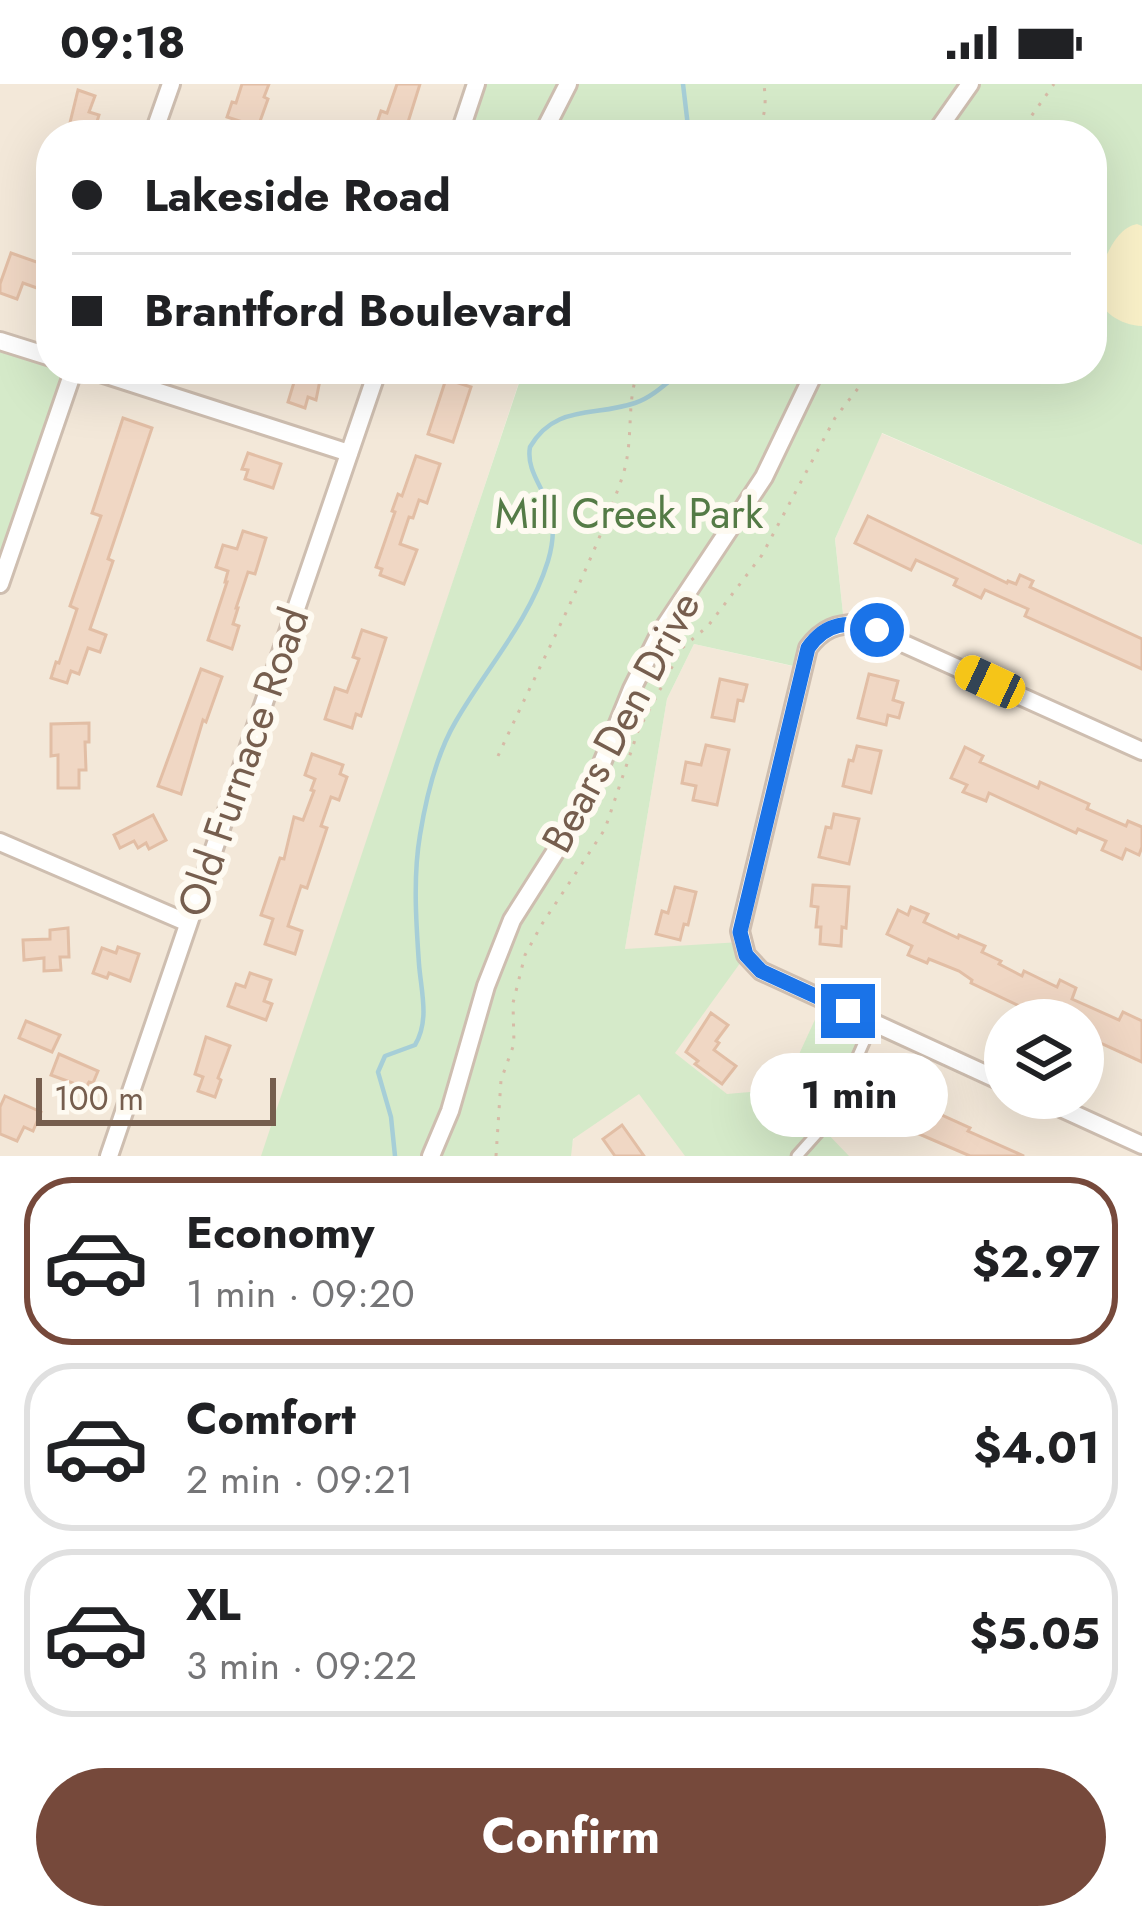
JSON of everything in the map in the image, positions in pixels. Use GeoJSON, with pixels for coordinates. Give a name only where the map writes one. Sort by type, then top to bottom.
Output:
{"type":"FeatureCollection","features":[{"type":"Feature","properties":{"kind":"street"},"geometry":{"type":"LineString","coordinates":[[159,120],[171,84]]}},
{"type":"Feature","properties":{"kind":"street"},"geometry":{"type":"LineString","coordinates":[[464,120],[476,84]]}},
{"type":"Feature","properties":{"kind":"street"},"geometry":{"type":"LineString","coordinates":[[550,120],[568,84]]}},
{"type":"Feature","properties":{"kind":"street"},"geometry":{"type":"LineString","coordinates":[[945,120],[970,84]]}},
{"type":"Feature","properties":{"kind":"street"},"geometry":{"type":"LineString","coordinates":[[0,341],[36,352]]}},
{"type":"Feature","properties":{"kind":"street"},"geometry":{"type":"LineString","coordinates":[[0,584],[69,384]]}},
{"type":"Feature","properties":{"kind":"street"},"geometry":{"type":"LineString","coordinates":[[135,384],[350,453]]}},
{"type":"Feature","properties":{"kind":"street","name":"Old Furnace Road"},"geometry":{"type":"LineString","coordinates":[[109,1156],[374,384]]}},
{"type":"Feature","properties":{"kind":"street","name":"Bears Den Drive"},"geometry":{"type":"LineString","coordinates":[[431,1156],[512,920],[585,805],[659,635],[764,477],[809,384]]}},
{"type":"Feature","properties":{"kind":"street"},"geometry":{"type":"LineString","coordinates":[[984,1072],[761,971],[741,942],[803,661],[814,638],[833,626],[860,624],[1142,751]]}},
{"type":"Feature","properties":{"kind":"street"},"geometry":{"type":"LineString","coordinates":[[0,842],[188,923]]}},
{"type":"Feature","properties":{"kind":"street"},"geometry":{"type":"LineString","coordinates":[[1085,1119],[1142,1145]]}},
{"type":"Feature","properties":{"kind":"lane"},"geometry":{"type":"LineString","coordinates":[[797,1156],[830,1119],[873,1022]]}},
{"type":"Feature","properties":{"kind":"path"},"geometry":{"type":"LineString","coordinates":[[763,120],[764,84]]}},
{"type":"Feature","properties":{"kind":"path"},"geometry":{"type":"LineString","coordinates":[[1029,120],[1054,84]]}},
{"type":"Feature","properties":{"kind":"path"},"geometry":{"type":"LineString","coordinates":[[498,756],[623,473],[631,442],[634,384]]}},
{"type":"Feature","properties":{"kind":"path"},"geometry":{"type":"LineString","coordinates":[[496,1156],[501,1080],[514,1044],[514,990],[532,938],[605,829],[638,730],[682,648],[708,626],[762,555],[835,418],[861,384]]}},
{"type":"Feature","properties":{"kind":"shaded area"},"geometry":{"type":"Polygon","coordinates":[[[0,84],[476,84],[464,120],[36,120],[36,384],[518,384],[263,1156],[0,1156],[0,84]]]}},
{"type":"Feature","properties":{"kind":"shaded area"},"geometry":{"type":"Polygon","coordinates":[[[881,433],[1142,545],[1142,1156],[571,1156],[620,978],[667,699],[694,644],[801,668],[808,648],[844,623],[835,539],[881,433]]]}},
{"type":"Feature","properties":{"kind":"green space","name":"Mill Creek Park"},"geometry":{"type":"Polygon","coordinates":[[[476,84],[1142,84],[1142,545],[882,433],[835,539],[844,623],[833,626],[802,668],[694,644],[667,699],[625,949],[741,942],[746,955],[675,1053],[727,1094],[783,1089],[824,1000],[873,1022],[823,1129],[849,1156],[685,1156],[639,1094],[573,1139],[571,1156],[261,1156],[519,384],[1107,384],[1107,120],[464,120],[476,84]]]}},
{"type":"Feature","properties":{"kind":"green space"},"geometry":{"type":"Polygon","coordinates":[[[0,341],[36,352],[36,384],[69,384],[0,584],[0,341]]]}},
{"type":"Feature","properties":{"kind":"sand"},"geometry":{"type":"Polygon","coordinates":[[[1142,226],[1142,326],[1107,311],[1107,256],[1128,227],[1142,226]]]}},
{"type":"Feature","properties":{"kind":"building"},"geometry":{"type":"Polygon","coordinates":[[[242,84],[269,84],[260,120],[227,117],[232,102],[236,103],[242,84]]]}},
{"type":"Feature","properties":{"kind":"building"},"geometry":{"type":"Polygon","coordinates":[[[397,84],[420,84],[409,120],[378,120],[381,111],[387,113],[397,84]]]}},
{"type":"Feature","properties":{"kind":"building"},"geometry":{"type":"Polygon","coordinates":[[[78,90],[95,96],[89,112],[99,115],[98,120],[71,120],[78,90]]]}},
{"type":"Feature","properties":{"kind":"building"},"geometry":{"type":"Polygon","coordinates":[[[11,253],[36,262],[36,288],[23,283],[17,299],[0,293],[11,253]]]}},
{"type":"Feature","properties":{"kind":"building"},"geometry":{"type":"Polygon","coordinates":[[[293,384],[319,384],[316,400],[308,397],[305,408],[288,402],[293,384]]]}},
{"type":"Feature","properties":{"kind":"building"},"geometry":{"type":"Polygon","coordinates":[[[444,384],[471,387],[453,442],[428,434],[444,384]]]}},
{"type":"Feature","properties":{"kind":"building"},"geometry":{"type":"Polygon","coordinates":[[[123,418],[152,428],[90,629],[106,635],[100,652],[88,648],[79,674],[71,671],[67,683],[51,678],[77,609],[70,606],[101,516],[92,513],[123,418]]]}},
{"type":"Feature","properties":{"kind":"building"},"geometry":{"type":"Polygon","coordinates":[[[248,453],[281,464],[273,488],[245,479],[248,470],[242,469],[248,453]]]}},
{"type":"Feature","properties":{"kind":"building"},"geometry":{"type":"Polygon","coordinates":[[[416,456],[440,464],[427,503],[419,500],[400,544],[417,550],[404,584],[380,575],[382,569],[376,567],[398,494],[402,496],[416,456]]]}},
{"type":"Feature","properties":{"kind":"building"},"geometry":{"type":"Polygon","coordinates":[[[868,516],[1007,583],[1016,584],[1020,575],[1033,581],[1030,587],[1142,639],[1142,669],[1025,616],[1028,609],[985,590],[981,598],[954,585],[957,579],[916,560],[911,570],[855,543],[868,516]]]}},
{"type":"Feature","properties":{"kind":"building"},"geometry":{"type":"Polygon","coordinates":[[[243,531],[266,538],[255,574],[248,572],[236,608],[233,624],[239,626],[232,649],[208,640],[227,582],[228,571],[216,567],[223,545],[237,549],[243,531]]]}},
{"type":"Feature","properties":{"kind":"building"},"geometry":{"type":"Polygon","coordinates":[[[362,630],[386,638],[361,716],[356,714],[352,728],[325,719],[335,688],[347,692],[359,659],[353,657],[362,630]]]}},
{"type":"Feature","properties":{"kind":"building"},"geometry":{"type":"Polygon","coordinates":[[[201,669],[222,677],[206,722],[203,720],[181,794],[158,786],[201,669]]]}},
{"type":"Feature","properties":{"kind":"building"},"geometry":{"type":"Polygon","coordinates":[[[869,674],[898,681],[893,700],[903,703],[899,718],[888,715],[886,725],[858,718],[869,674]]]}},
{"type":"Feature","properties":{"kind":"building"},"geometry":{"type":"Polygon","coordinates":[[[720,679],[747,685],[734,721],[712,717],[720,679]]]}},
{"type":"Feature","properties":{"kind":"building"},"geometry":{"type":"Polygon","coordinates":[[[89,723],[86,770],[79,770],[79,788],[58,788],[51,724],[89,723]]]}},
{"type":"Feature","properties":{"kind":"building"},"geometry":{"type":"Polygon","coordinates":[[[706,745],[729,750],[717,805],[693,800],[696,786],[682,783],[686,762],[701,765],[706,745]]]}},
{"type":"Feature","properties":{"kind":"building"},"geometry":{"type":"Polygon","coordinates":[[[857,746],[881,751],[871,793],[843,786],[857,746]]]}},
{"type":"Feature","properties":{"kind":"building"},"geometry":{"type":"Polygon","coordinates":[[[965,747],[983,756],[980,762],[1038,788],[1040,782],[1126,826],[1128,821],[1142,827],[1139,855],[1126,849],[1122,859],[1102,850],[1106,841],[1078,829],[1076,833],[989,793],[986,801],[963,792],[967,785],[951,778],[965,747]]]}},
{"type":"Feature","properties":{"kind":"building"},"geometry":{"type":"Polygon","coordinates":[[[312,754],[343,765],[340,774],[347,777],[339,800],[331,797],[321,826],[327,828],[307,888],[301,886],[288,926],[302,931],[295,954],[265,944],[273,919],[261,915],[280,858],[284,859],[294,817],[303,820],[314,791],[315,779],[305,775],[312,754]]]}},
{"type":"Feature","properties":{"kind":"building"},"geometry":{"type":"Polygon","coordinates":[[[834,814],[859,819],[849,864],[819,857],[834,814]]]}},
{"type":"Feature","properties":{"kind":"building"},"geometry":{"type":"Polygon","coordinates":[[[153,815],[166,840],[149,849],[146,843],[138,848],[134,841],[120,848],[114,835],[153,815]]]}},
{"type":"Feature","properties":{"kind":"building"},"geometry":{"type":"Polygon","coordinates":[[[813,885],[849,887],[841,946],[820,944],[818,907],[811,906],[813,885]]]}},
{"type":"Feature","properties":{"kind":"building"},"geometry":{"type":"Polygon","coordinates":[[[675,887],[696,892],[680,940],[656,934],[675,887]]]}},
{"type":"Feature","properties":{"kind":"building"},"geometry":{"type":"Polygon","coordinates":[[[911,907],[928,914],[924,922],[985,946],[982,952],[1022,976],[1024,971],[1057,987],[1060,980],[1076,988],[1072,999],[1005,999],[971,983],[959,971],[908,955],[912,946],[887,934],[898,910],[908,915],[911,907]]]}},
{"type":"Feature","properties":{"kind":"building"},"geometry":{"type":"Polygon","coordinates":[[[68,928],[69,957],[60,957],[61,970],[44,971],[44,958],[24,960],[23,940],[50,939],[50,930],[68,928]]]}},
{"type":"Feature","properties":{"kind":"building"},"geometry":{"type":"Polygon","coordinates":[[[118,947],[139,954],[130,981],[93,973],[102,948],[116,953],[118,947]]]}},
{"type":"Feature","properties":{"kind":"building"},"geometry":{"type":"Polygon","coordinates":[[[250,973],[271,980],[264,1001],[272,1004],[266,1020],[228,1006],[236,984],[245,987],[250,973]]]}},
{"type":"Feature","properties":{"kind":"building"},"geometry":{"type":"Polygon","coordinates":[[[1123,1012],[1142,1021],[1142,1062],[1104,1045],[1104,1013],[1119,1020],[1123,1012]]]}},
{"type":"Feature","properties":{"kind":"building"},"geometry":{"type":"Polygon","coordinates":[[[711,1013],[728,1025],[714,1050],[736,1066],[722,1084],[686,1052],[711,1013]]]}},
{"type":"Feature","properties":{"kind":"building"},"geometry":{"type":"Polygon","coordinates":[[[26,1021],[60,1035],[52,1052],[19,1038],[26,1021]]]}},
{"type":"Feature","properties":{"kind":"building"},"geometry":{"type":"Polygon","coordinates":[[[206,1037],[230,1046],[215,1097],[198,1091],[203,1077],[195,1074],[206,1037]]]}},
{"type":"Feature","properties":{"kind":"building"},"geometry":{"type":"Polygon","coordinates":[[[59,1054],[98,1071],[93,1083],[86,1088],[51,1075],[59,1054]]]}},
{"type":"Feature","properties":{"kind":"building"},"geometry":{"type":"Polygon","coordinates":[[[863,1089],[886,1099],[900,1101],[902,1097],[1024,1156],[970,1156],[896,1124],[891,1135],[869,1125],[873,1114],[855,1106],[863,1089]]]}},
{"type":"Feature","properties":{"kind":"building"},"geometry":{"type":"Polygon","coordinates":[[[5,1096],[41,1112],[33,1131],[24,1127],[17,1141],[0,1134],[5,1096]]]}},
{"type":"Feature","properties":{"kind":"building"},"geometry":{"type":"Polygon","coordinates":[[[622,1125],[644,1156],[615,1156],[603,1139],[622,1125]]]}},
{"type":"Feature","properties":{"kind":"waterway"},"geometry":{"type":"LineString","coordinates":[[683,84],[687,120]]}},
{"type":"Feature","properties":{"kind":"waterway"},"geometry":{"type":"LineString","coordinates":[[395,1156],[391,1117],[378,1072],[385,1056],[415,1045],[422,1026],[416,883],[429,791],[449,734],[530,604],[551,548],[551,514],[532,470],[530,447],[540,433],[563,418],[642,400],[666,384]]}},
{"type":"Feature","properties":{"kind":"route"},"geometry":{"type":"LineString","coordinates":[[848,1011],[761,971],[746,955],[740,932],[808,648],[814,638],[844,623],[877,630]]}}]}
